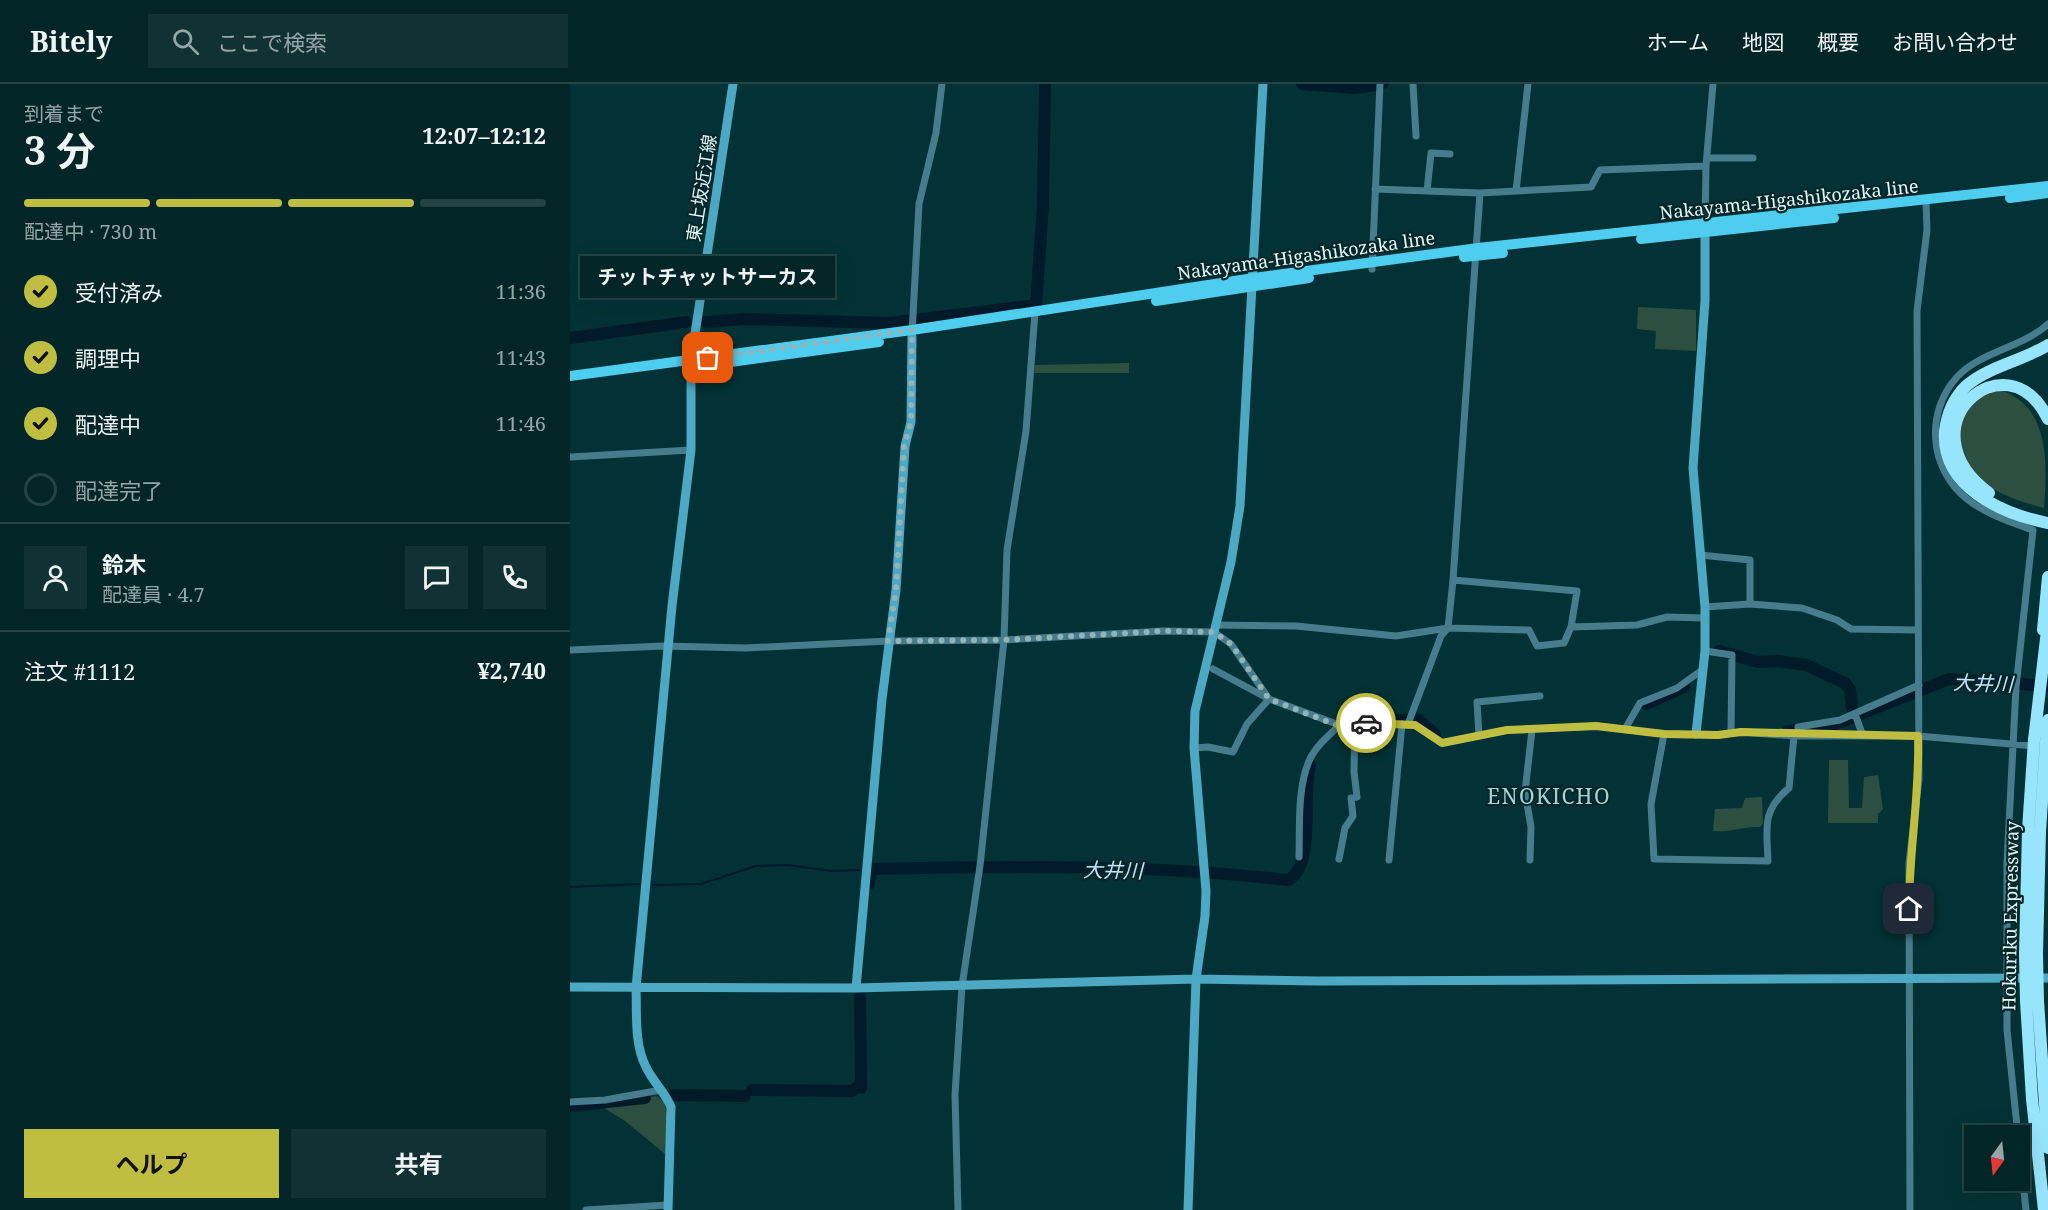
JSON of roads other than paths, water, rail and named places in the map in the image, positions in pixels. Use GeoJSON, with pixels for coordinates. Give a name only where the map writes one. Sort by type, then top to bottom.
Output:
{"type":"FeatureCollection","features":[{"type":"Feature","properties":{"kind":"highway"},"geometry":{"type":"LineString","coordinates":[[2048,345],[1985,374],[1965,388],[1953,404],[1945,434],[1947,451],[1953,467],[1970,488],[2007,511],[2048,524]]}},
{"type":"Feature","properties":{"kind":"highway"},"geometry":{"type":"LineString","coordinates":[[2048,419],[2040,405],[2026,393],[2009,386],[1993,385],[1973,394],[1962,406],[1956,420],[1954,437],[1960,463],[1980,486],[2010,503],[2048,516]]}},
{"type":"Feature","properties":{"kind":"highway"},"geometry":{"type":"LineString","coordinates":[[2041,670],[2048,577]]}},
{"type":"Feature","properties":{"kind":"highway"},"geometry":{"type":"LineString","coordinates":[[2041,670],[2048,622]]}},
{"type":"Feature","properties":{"kind":"highway","name":"Hokuriku Expressway"},"geometry":{"type":"LineString","coordinates":[[2041,670],[2038,693],[2044,746]]}},
{"type":"Feature","properties":{"kind":"highway","name":"Hokuriku Expressway"},"geometry":{"type":"LineString","coordinates":[[2044,1210],[2031,1099],[2031,953],[2037,831],[2048,720]]}},
{"type":"Feature","properties":{"kind":"highway","name":"Hokuriku Expressway"},"geometry":{"type":"LineString","coordinates":[[2031,953],[2038,874],[2037,831]]}},
{"type":"Feature","properties":{"kind":"highway","name":"Hokuriku Expressway"},"geometry":{"type":"LineString","coordinates":[[2032,1001],[2048,1148]]}},
{"type":"Feature","properties":{"kind":"main road","name":"Nakayama-Higashikozaka line"},"geometry":{"type":"LineString","coordinates":[[1926,204],[2048,186]]}},
{"type":"Feature","properties":{"kind":"main road","name":"Nakayama-Higashikozaka line"},"geometry":{"type":"LineString","coordinates":[[570,382],[912,327],[1034,315],[1372,265],[1926,204],[2048,193]]}},
{"type":"Feature","properties":{"kind":"main road","name":"Nakayama-Higashikozaka line"},"geometry":{"type":"LineString","coordinates":[[570,376],[691,364]]}},
{"type":"Feature","properties":{"kind":"street","name":"東上坂近江線"},"geometry":{"type":"LineString","coordinates":[[668,1207],[671,1107],[645,1066],[639,1044],[636,988],[669,646],[691,450],[691,364],[733,84]]}},
{"type":"Feature","properties":{"kind":"street"},"geometry":{"type":"LineString","coordinates":[[856,988],[863,892],[888,641],[897,578],[904,446],[911,422],[912,327],[919,204],[936,133],[942,84]]}},
{"type":"Feature","properties":{"kind":"street"},"geometry":{"type":"LineString","coordinates":[[1188,1210],[1196,979],[1205,916],[1205,872],[1194,748],[1195,711],[1231,562],[1240,506],[1263,84]]}},
{"type":"Feature","properties":{"kind":"street"},"geometry":{"type":"LineString","coordinates":[[1413,84],[1416,136]]}},
{"type":"Feature","properties":{"kind":"street"},"geometry":{"type":"LineString","coordinates":[[1516,191],[1528,84]]}},
{"type":"Feature","properties":{"kind":"street"},"geometry":{"type":"LineString","coordinates":[[1695,734],[1705,651],[1705,607],[1693,468],[1705,302],[1706,162],[1713,84]]}},
{"type":"Feature","properties":{"kind":"street"},"geometry":{"type":"LineString","coordinates":[[1372,265],[1380,85]]}},
{"type":"Feature","properties":{"kind":"street"},"geometry":{"type":"LineString","coordinates":[[1427,191],[1431,153],[1450,154]]}},
{"type":"Feature","properties":{"kind":"street"},"geometry":{"type":"LineString","coordinates":[[1376,189],[1480,193],[1591,187],[1600,170],[1753,158]]}},
{"type":"Feature","properties":{"kind":"street"},"geometry":{"type":"LineString","coordinates":[[1389,860],[1408,722],[1441,636],[1448,628],[1480,193]]}},
{"type":"Feature","properties":{"kind":"street"},"geometry":{"type":"LineString","coordinates":[[1910,1210],[1909,863],[1920,779],[1917,311],[1927,230],[1926,204]]}},
{"type":"Feature","properties":{"kind":"street"},"geometry":{"type":"LineString","coordinates":[[958,1210],[955,1095],[962,987],[980,869],[1004,640],[1007,550],[1026,431],[1034,315]]}},
{"type":"Feature","properties":{"kind":"street"},"geometry":{"type":"LineString","coordinates":[[2017,1125],[2007,1030],[2007,863],[2016,685],[2033,530],[1998,517],[1960,492],[1948,479],[1937,456],[1935,427],[1943,397],[1958,376],[1984,358],[2025,341],[2048,324]]}},
{"type":"Feature","properties":{"kind":"street"},"geometry":{"type":"LineString","coordinates":[[570,457],[691,450]]}},
{"type":"Feature","properties":{"kind":"street"},"geometry":{"type":"LineString","coordinates":[[1700,555],[1750,560],[1750,604]]}},
{"type":"Feature","properties":{"kind":"street"},"geometry":{"type":"LineString","coordinates":[[570,650],[669,646],[746,648],[888,641],[1004,640],[1296,626],[1396,636],[1448,628],[1529,630],[1537,645],[1564,643],[1571,627],[1576,591],[1453,580]]}},
{"type":"Feature","properties":{"kind":"street"},"geometry":{"type":"LineString","coordinates":[[1705,607],[1750,604],[1802,608],[1837,620],[1851,629],[1918,630]]}},
{"type":"Feature","properties":{"kind":"street"},"geometry":{"type":"LineString","coordinates":[[1571,627],[1637,625],[1667,617],[1704,618]]}},
{"type":"Feature","properties":{"kind":"street"},"geometry":{"type":"LineString","coordinates":[[1215,629],[1231,644],[1269,699]]}},
{"type":"Feature","properties":{"kind":"street"},"geometry":{"type":"LineString","coordinates":[[1705,651],[1732,655],[1731,733]]}},
{"type":"Feature","properties":{"kind":"street"},"geometry":{"type":"LineString","coordinates":[[1213,669],[1269,699],[1339,726],[1354,723],[1408,722],[1442,743],[1507,730],[1596,726],[1664,734],[1797,733],[1918,736],[2044,746]]}},
{"type":"Feature","properties":{"kind":"street"},"geometry":{"type":"LineString","coordinates":[[1625,729],[1640,703],[1677,688],[1702,670]]}},
{"type":"Feature","properties":{"kind":"street"},"geometry":{"type":"LineString","coordinates":[[1797,733],[1856,716],[1919,686]]}},
{"type":"Feature","properties":{"kind":"street"},"geometry":{"type":"LineString","coordinates":[[1479,736],[1478,702],[1540,696]]}},
{"type":"Feature","properties":{"kind":"street"},"geometry":{"type":"LineString","coordinates":[[1194,748],[1208,747],[1233,752],[1247,724],[1269,699]]}},
{"type":"Feature","properties":{"kind":"street"},"geometry":{"type":"LineString","coordinates":[[1856,716],[1863,736]]}},
{"type":"Feature","properties":{"kind":"street"},"geometry":{"type":"LineString","coordinates":[[1339,859],[1345,828],[1353,816],[1351,798],[1357,797],[1354,772],[1354,723]]}},
{"type":"Feature","properties":{"kind":"street"},"geometry":{"type":"LineString","coordinates":[[1299,857],[1304,774],[1310,759],[1339,726]]}},
{"type":"Feature","properties":{"kind":"street"},"geometry":{"type":"LineString","coordinates":[[1530,860],[1531,827],[1525,792],[1532,730]]}},
{"type":"Feature","properties":{"kind":"street"},"geometry":{"type":"LineString","coordinates":[[1664,734],[1651,804],[1654,859],[1768,861],[1768,813],[1771,805],[1789,789],[1797,733]]}},
{"type":"Feature","properties":{"kind":"street"},"geometry":{"type":"LineString","coordinates":[[570,987],[962,987],[1196,979],[1317,981],[2048,978]]}},
{"type":"Feature","properties":{"kind":"street"},"geometry":{"type":"LineString","coordinates":[[570,1102],[605,1100],[661,1090]]}},
{"type":"Feature","properties":{"kind":"street"},"geometry":{"type":"LineString","coordinates":[[2024,1191],[2026,1210]]}},
{"type":"Feature","properties":{"kind":"street"},"geometry":{"type":"LineString","coordinates":[[586,1210],[668,1207]]}},
{"type":"Feature","properties":{"kind":"waterway"},"geometry":{"type":"LineString","coordinates":[[706,322],[747,319],[889,323],[1036,305],[1043,205],[1045,84]]}},
{"type":"Feature","properties":{"kind":"waterway"},"geometry":{"type":"LineString","coordinates":[[1302,84],[1354,88],[1382,84]]}},
{"type":"Feature","properties":{"kind":"waterway"},"geometry":{"type":"LineString","coordinates":[[570,338],[686,322]]}},
{"type":"Feature","properties":{"kind":"waterway","name":"大井川"},"geometry":{"type":"LineString","coordinates":[[1719,651],[1758,662],[1779,661],[1806,665],[1845,683],[1850,690],[1852,708]]}},
{"type":"Feature","properties":{"kind":"waterway","name":"大井川"},"geometry":{"type":"LineString","coordinates":[[1788,731],[1831,726],[1949,679],[2048,686]]}},
{"type":"Feature","properties":{"kind":"waterway","name":"大井川"},"geometry":{"type":"LineString","coordinates":[[1646,704],[1684,687]]}},
{"type":"Feature","properties":{"kind":"waterway","name":"大井川"},"geometry":{"type":"LineString","coordinates":[[1352,720],[1418,720],[1435,734]]}},
{"type":"Feature","properties":{"kind":"waterway","name":"大井川"},"geometry":{"type":"LineString","coordinates":[[869,884],[871,869],[975,867],[1080,867],[1184,871],[1288,880],[1297,872],[1305,845],[1310,765]]}},
{"type":"Feature","properties":{"kind":"waterway"},"geometry":{"type":"LineString","coordinates":[[653,885],[701,884],[756,866],[788,865],[831,871],[859,870]]}},
{"type":"Feature","properties":{"kind":"waterway"},"geometry":{"type":"LineString","coordinates":[[570,887],[639,884]]}},
{"type":"Feature","properties":{"kind":"waterway","name":"大井川"},"geometry":{"type":"LineString","coordinates":[[860,996],[861,1088]]}},
{"type":"Feature","properties":{"kind":"waterway","name":"大井川"},"geometry":{"type":"LineString","coordinates":[[752,1090],[852,1091],[857,1087]]}},
{"type":"Feature","properties":{"kind":"waterway","name":"大井川"},"geometry":{"type":"LineString","coordinates":[[674,1095],[745,1096]]}},
{"type":"Feature","properties":{"kind":"waterway","name":"大井川"},"geometry":{"type":"LineString","coordinates":[[570,1106],[645,1098]]}},
{"type":"Feature","properties":{"kind":"place","name":"チットチャットサーカス"},"geometry":{"type":"Point","coordinates":[708,358]}},
{"type":"Feature","properties":{"kind":"district","name":"ENOKICHO"},"geometry":{"type":"Point","coordinates":[1549,796]}}]}
